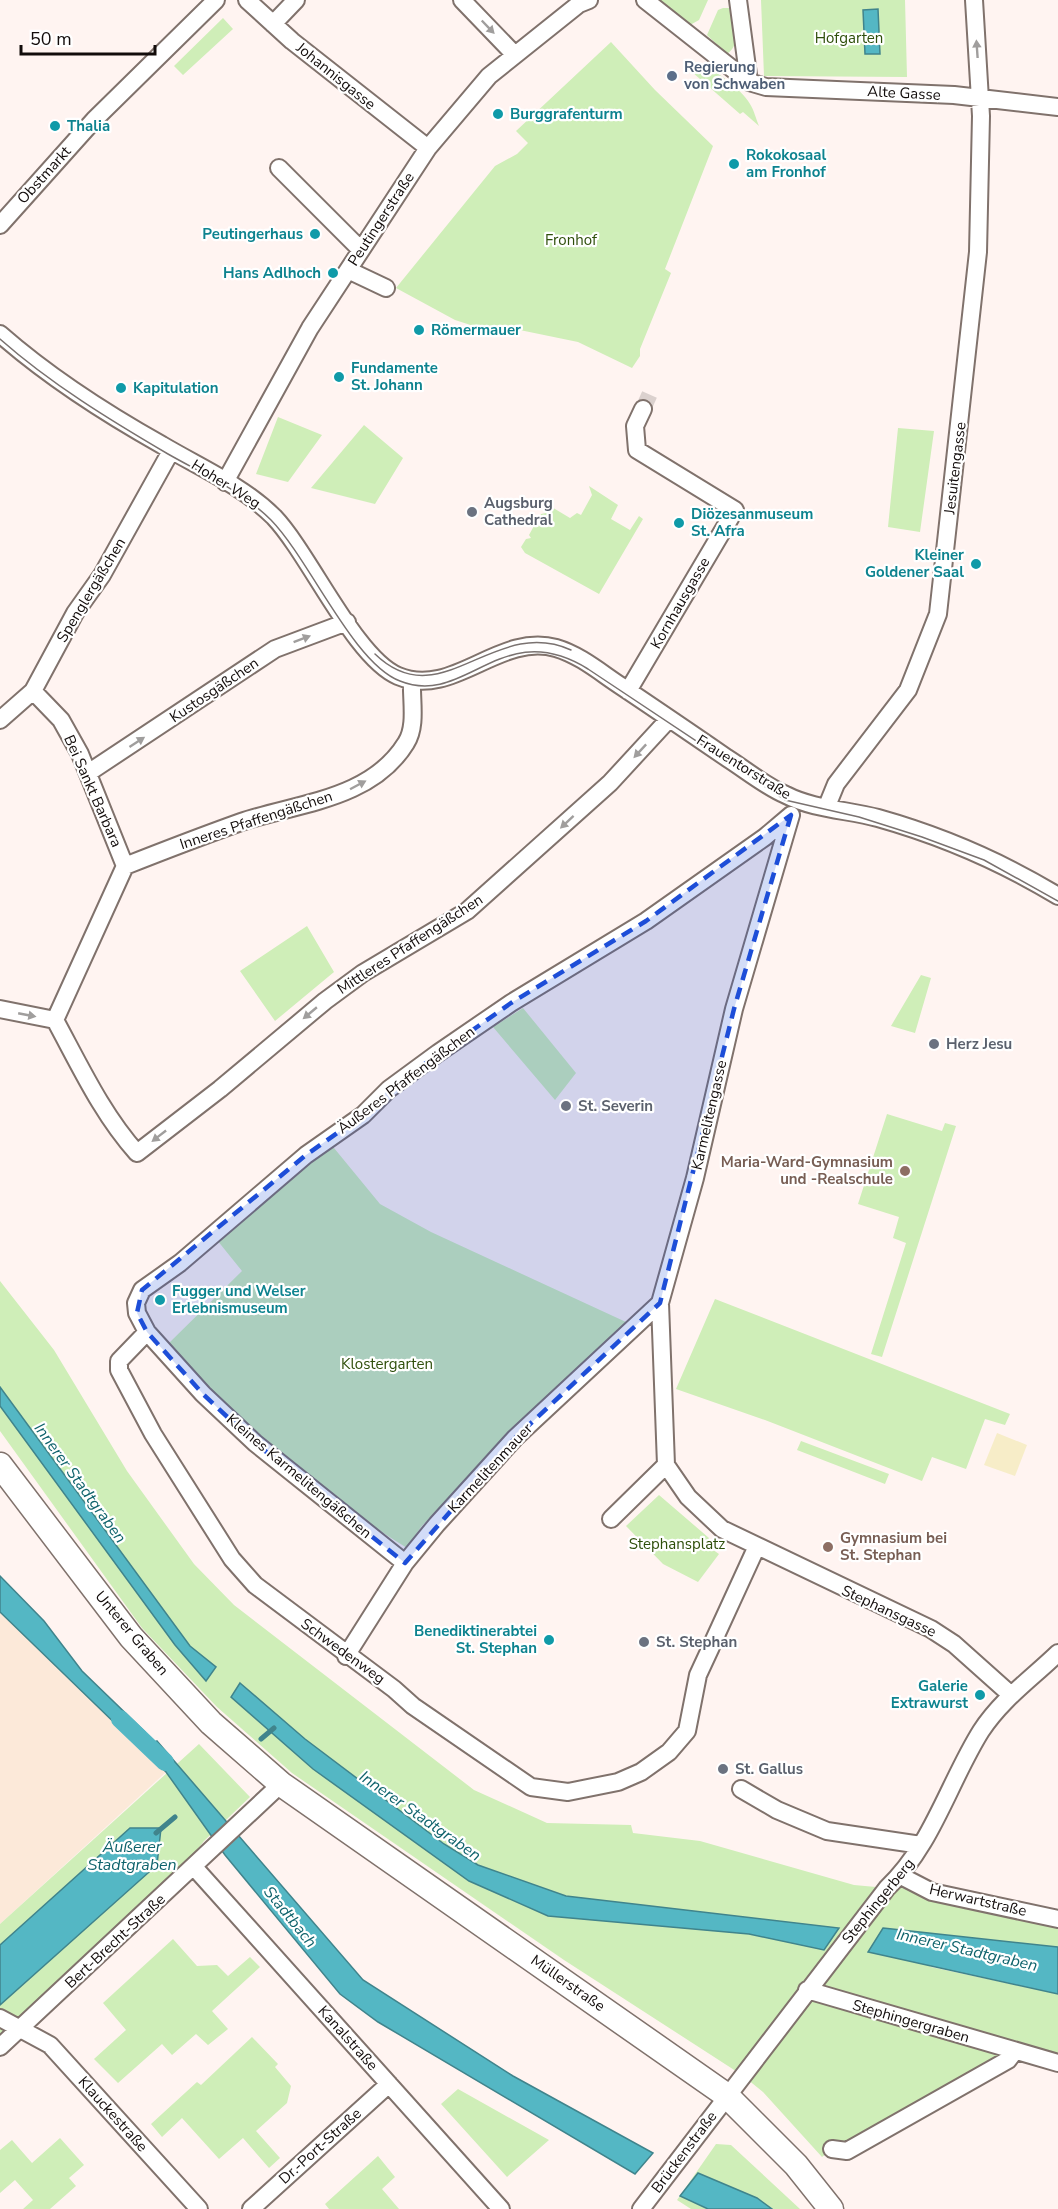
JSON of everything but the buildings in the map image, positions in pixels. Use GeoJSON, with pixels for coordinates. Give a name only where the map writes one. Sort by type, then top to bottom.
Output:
{"type":"FeatureCollection","features":[{"type":"Feature","properties":{"kind":"street","name":"Obstmarkt"},"geometry":{"type":"LineString","coordinates":[[0,225],[94,120],[216,0]]}},
{"type":"Feature","properties":{"kind":"street"},"geometry":{"type":"LineString","coordinates":[[273,24],[296,0]]}},
{"type":"Feature","properties":{"kind":"street"},"geometry":{"type":"LineString","coordinates":[[462,0],[514,54]]}},
{"type":"Feature","properties":{"kind":"street","name":"Peutingerstraße"},"geometry":{"type":"LineString","coordinates":[[225,482],[282,375],[428,148],[473,92],[514,54],[579,4],[589,0]]}},
{"type":"Feature","properties":{"kind":"street"},"geometry":{"type":"LineString","coordinates":[[645,0],[749,82]]}},
{"type":"Feature","properties":{"kind":"street"},"geometry":{"type":"LineString","coordinates":[[738,0],[749,82]]}},
{"type":"Feature","properties":{"kind":"street","name":"Jesuitengasse"},"geometry":{"type":"LineString","coordinates":[[827,806],[836,784],[908,690],[938,614],[978,252],[980,98],[974,0]]}},
{"type":"Feature","properties":{"kind":"street","name":"Johannisgasse"},"geometry":{"type":"LineString","coordinates":[[257,3],[273,24],[428,148]]}},
{"type":"Feature","properties":{"kind":"street","name":"Alte Gasse"},"geometry":{"type":"LineString","coordinates":[[749,82],[766,87],[980,98],[1058,107]]}},
{"type":"Feature","properties":{"kind":"street"},"geometry":{"type":"LineString","coordinates":[[279,168],[361,250]]}},
{"type":"Feature","properties":{"kind":"street"},"geometry":{"type":"LineString","coordinates":[[348,270],[386,288]]}},
{"type":"Feature","properties":{"kind":"street","name":"Hoher Weg"},"geometry":{"type":"LineString","coordinates":[[2,340],[78,393],[252,499],[284,528],[378,663],[393,674],[412,680],[443,678]]}},
{"type":"Feature","properties":{"kind":"street","name":"Kornhausgasse"},"geometry":{"type":"LineString","coordinates":[[628,691],[735,510],[637,450],[635,426],[643,409]]}},
{"type":"Feature","properties":{"kind":"street","name":"Spenglergäßchen"},"geometry":{"type":"LineString","coordinates":[[0,720],[33,692],[75,613],[102,575],[171,451]]}},
{"type":"Feature","properties":{"kind":"street","name":"Kustosgäßchen"},"geometry":{"type":"LineString","coordinates":[[88,773],[275,649],[348,622]]}},
{"type":"Feature","properties":{"kind":"street","name":"Frauentorstraße"},"geometry":{"type":"LineString","coordinates":[[443,678],[504,651],[534,645],[555,648],[573,655],[669,718],[769,786],[794,807],[827,806],[897,824],[971,851],[1013,870],[1058,896]]}},
{"type":"Feature","properties":{"kind":"street","name":"Inneres Pfaffengäßchen"},"geometry":{"type":"LineString","coordinates":[[125,866],[243,821],[293,810],[353,788],[368,779],[395,757],[406,743],[411,731],[412,680]]}},
{"type":"Feature","properties":{"kind":"street","name":"Bei Sankt Barbara"},"geometry":{"type":"LineString","coordinates":[[33,692],[60,720],[88,773],[125,866]]}},
{"type":"Feature","properties":{"kind":"street","name":"Mittleres Pfaffengäßchen"},"geometry":{"type":"LineString","coordinates":[[55,1020],[93,1091],[120,1134],[136,1153],[220,1089],[325,1001],[363,974],[467,911],[610,783],[669,718]]}},
{"type":"Feature","properties":{"kind":"street","name":"Karmelitengasse"},"geometry":{"type":"LineString","coordinates":[[666,1465],[663,1437],[660,1304],[694,1178],[734,1009],[794,807]]}},
{"type":"Feature","properties":{"kind":"street","name":"Äußeres Pfaffengäßchen"},"geometry":{"type":"LineString","coordinates":[[147,1332],[137,1313],[136,1302],[142,1290],[180,1263],[306,1155],[363,1115],[389,1089],[438,1053],[511,1003],[646,921],[765,837],[794,807]]}},
{"type":"Feature","properties":{"kind":"street"},"geometry":{"type":"LineString","coordinates":[[0,1009],[55,1020],[125,866]]}},
{"type":"Feature","properties":{"kind":"street","name":"Karmelitenmauer"},"geometry":{"type":"LineString","coordinates":[[346,1656],[405,1563],[515,1438],[660,1304]]}},
{"type":"Feature","properties":{"kind":"street","name":"Schwedenweg"},"geometry":{"type":"LineString","coordinates":[[147,1332],[119,1361],[119,1370],[153,1434],[232,1559],[255,1585],[346,1656],[394,1689],[413,1706],[531,1787],[568,1792],[626,1779],[657,1761],[687,1731],[698,1675],[757,1546]]}},
{"type":"Feature","properties":{"kind":"street","name":"Kleines Karmelitengäßchen"},"geometry":{"type":"LineString","coordinates":[[147,1332],[203,1394],[255,1443],[405,1563]]}},
{"type":"Feature","properties":{"kind":"street","name":"Unterer Graben"},"geometry":{"type":"LineString","coordinates":[[0,1465],[131,1637],[211,1723],[281,1785]]}},
{"type":"Feature","properties":{"kind":"street"},"geometry":{"type":"LineString","coordinates":[[611,1519],[666,1465],[675,1482],[708,1517],[722,1529],[757,1546]]}},
{"type":"Feature","properties":{"kind":"street","name":"Stephansgasse"},"geometry":{"type":"LineString","coordinates":[[757,1546],[931,1629],[954,1644],[1010,1694]]}},
{"type":"Feature","properties":{"kind":"street","name":"Stephingerberg"},"geometry":{"type":"LineString","coordinates":[[726,2095],[887,1888],[901,1876],[921,1845],[982,1731],[1010,1694],[1058,1653]]}},
{"type":"Feature","properties":{"kind":"street","name":"Bert-Brecht-Straße"},"geometry":{"type":"LineString","coordinates":[[0,2047],[281,1785]]}},
{"type":"Feature","properties":{"kind":"street","name":"Müllerstraße"},"geometry":{"type":"LineString","coordinates":[[281,1785],[726,2095],[796,2164],[831,2209]]}},
{"type":"Feature","properties":{"kind":"street"},"geometry":{"type":"LineString","coordinates":[[741,1789],[777,1810],[827,1831],[921,1845]]}},
{"type":"Feature","properties":{"kind":"street","name":"Kanalstraße"},"geometry":{"type":"LineString","coordinates":[[194,1867],[501,2209]]}},
{"type":"Feature","properties":{"kind":"street","name":"Herwartstraße"},"geometry":{"type":"LineString","coordinates":[[901,1876],[932,1892],[1058,1919]]}},
{"type":"Feature","properties":{"kind":"street","name":"Stephingergraben"},"geometry":{"type":"LineString","coordinates":[[807,1990],[1058,2063]]}},
{"type":"Feature","properties":{"kind":"street","name":"Klauckestraße"},"geometry":{"type":"LineString","coordinates":[[2,2018],[50,2045],[198,2209]]}},
{"type":"Feature","properties":{"kind":"street"},"geometry":{"type":"LineString","coordinates":[[832,2149],[847,2151],[1008,2060],[1015,2051]]}},
{"type":"Feature","properties":{"kind":"street","name":"Dr.-Port-Straße"},"geometry":{"type":"LineString","coordinates":[[251,2209],[389,2084]]}},
{"type":"Feature","properties":{"kind":"street","name":"Brückenstraße"},"geometry":{"type":"LineString","coordinates":[[646,2208],[659,2186],[726,2095]]}},
{"type":"Feature","properties":{"kind":"highlighted area"},"geometry":{"type":"Polygon","coordinates":[[[791,815],[734,1009],[660,1303],[515,1438],[405,1563],[255,1443],[203,1394],[147,1332],[137,1313],[142,1290],[306,1155],[363,1115],[389,1089],[511,1003],[646,921],[791,815]]]}},
{"type":"Feature","properties":{"kind":"shaded area"},"geometry":{"type":"Polygon","coordinates":[[[0,1612],[166,1772],[0,1924],[0,1612]]]}},
{"type":"Feature","properties":{"kind":"green space"},"geometry":{"type":"Polygon","coordinates":[[[656,0],[708,0],[699,20],[690,25],[656,0]]]}},
{"type":"Feature","properties":{"kind":"green space","name":"Hofgarten"},"geometry":{"type":"Polygon","coordinates":[[[761,0],[905,0],[907,77],[764,76],[761,0]]]}},
{"type":"Feature","properties":{"kind":"green space"},"geometry":{"type":"Polygon","coordinates":[[[729,8],[736,32],[735,44],[727,54],[707,35],[718,10],[729,8]]]}},
{"type":"Feature","properties":{"kind":"green space"},"geometry":{"type":"Polygon","coordinates":[[[223,18],[233,29],[183,75],[174,66],[223,18]]]}},
{"type":"Feature","properties":{"kind":"green space","name":"Fronhof"},"geometry":{"type":"Polygon","coordinates":[[[611,42],[655,90],[713,146],[665,269],[671,273],[640,349],[640,356],[632,368],[578,342],[510,328],[483,329],[455,320],[396,288],[495,166],[517,154],[528,143],[516,131],[611,42]]]}},
{"type":"Feature","properties":{"kind":"green space"},"geometry":{"type":"Polygon","coordinates":[[[692,62],[716,72],[740,91],[751,106],[759,126],[743,112],[740,114],[684,65],[692,62]]]}},
{"type":"Feature","properties":{"kind":"green space"},"geometry":{"type":"Polygon","coordinates":[[[278,417],[322,435],[288,482],[256,474],[278,417]]]}},
{"type":"Feature","properties":{"kind":"green space"},"geometry":{"type":"Polygon","coordinates":[[[364,425],[403,458],[375,504],[311,488],[364,425]]]}},
{"type":"Feature","properties":{"kind":"green space"},"geometry":{"type":"Polygon","coordinates":[[[898,428],[934,431],[920,532],[888,527],[898,428]]]}},
{"type":"Feature","properties":{"kind":"green space"},"geometry":{"type":"Polygon","coordinates":[[[589,486],[618,505],[611,519],[630,530],[639,516],[643,519],[599,594],[525,553],[521,547],[526,539],[531,538],[529,535],[534,526],[538,527],[536,523],[541,514],[546,513],[543,511],[550,498],[550,506],[570,518],[577,513],[581,515],[592,495],[589,486]]]}},
{"type":"Feature","properties":{"kind":"green space"},"geometry":{"type":"Polygon","coordinates":[[[307,926],[334,972],[275,1021],[240,971],[307,926]]]}},
{"type":"Feature","properties":{"kind":"green space"},"geometry":{"type":"Polygon","coordinates":[[[921,975],[931,978],[915,1033],[891,1026],[921,975]]]}},
{"type":"Feature","properties":{"kind":"green space"},"geometry":{"type":"Polygon","coordinates":[[[523,1008],[576,1073],[555,1100],[493,1027],[523,1008]]]}},
{"type":"Feature","properties":{"kind":"green space"},"geometry":{"type":"Polygon","coordinates":[[[887,1114],[942,1131],[945,1123],[956,1126],[882,1357],[871,1354],[906,1243],[893,1238],[899,1217],[858,1204],[887,1114]]]}},
{"type":"Feature","properties":{"kind":"green space","name":"Klostergarten"},"geometry":{"type":"Polygon","coordinates":[[[324,1145],[334,1148],[380,1204],[431,1232],[626,1322],[480,1465],[421,1527],[407,1548],[342,1504],[279,1456],[221,1402],[167,1345],[242,1271],[217,1240],[324,1145]]]}},
{"type":"Feature","properties":{"kind":"green space"},"geometry":{"type":"Polygon","coordinates":[[[0,1281],[54,1350],[127,1471],[194,1564],[234,1605],[474,1790],[547,1823],[631,1825],[633,1833],[700,1841],[854,1885],[887,1888],[901,1876],[1058,1919],[1058,1947],[883,1928],[931,1967],[1058,1994],[1058,2063],[1015,2051],[950,2093],[832,2149],[822,2157],[763,2092],[742,2075],[564,1960],[292,1773],[217,1707],[142,1628],[0,1431],[0,1281]]]}},
{"type":"Feature","properties":{"kind":"green space"},"geometry":{"type":"Polygon","coordinates":[[[715,1299],[1010,1414],[1005,1425],[985,1419],[966,1469],[932,1457],[922,1481],[765,1420],[676,1389],[715,1299]]]}},
{"type":"Feature","properties":{"kind":"green space"},"geometry":{"type":"Polygon","coordinates":[[[801,1441],[889,1474],[885,1484],[797,1450],[801,1441]]]}},
{"type":"Feature","properties":{"kind":"green space","name":"Stephansplatz"},"geometry":{"type":"Polygon","coordinates":[[[659,1495],[709,1538],[706,1545],[719,1554],[698,1582],[663,1564],[626,1526],[659,1495]]]}},
{"type":"Feature","properties":{"kind":"green space"},"geometry":{"type":"Polygon","coordinates":[[[199,1744],[250,1797],[204,1841],[189,1861],[0,2037],[0,1924],[199,1744]]]}},
{"type":"Feature","properties":{"kind":"green space"},"geometry":{"type":"Polygon","coordinates":[[[173,1939],[197,1966],[217,1965],[228,1976],[250,1957],[260,1967],[212,2011],[228,2029],[208,2045],[196,2034],[172,2055],[162,2044],[118,2083],[94,2059],[126,2030],[103,2003],[173,1939]]]}},
{"type":"Feature","properties":{"kind":"green space"},"geometry":{"type":"Polygon","coordinates":[[[252,2037],[278,2064],[275,2067],[291,2086],[287,2103],[256,2131],[280,2158],[269,2168],[243,2138],[219,2159],[182,2118],[162,2137],[151,2124],[197,2082],[201,2085],[252,2037]]]}},
{"type":"Feature","properties":{"kind":"green space"},"geometry":{"type":"Polygon","coordinates":[[[458,2089],[549,2140],[507,2177],[441,2104],[458,2089]]]}},
{"type":"Feature","properties":{"kind":"green space"},"geometry":{"type":"Polygon","coordinates":[[[60,2138],[84,2165],[69,2178],[76,2186],[50,2209],[23,2209],[33,2200],[15,2180],[0,2193],[0,2150],[12,2140],[32,2163],[60,2138]]]}},
{"type":"Feature","properties":{"kind":"green space"},"geometry":{"type":"Polygon","coordinates":[[[716,2144],[731,2145],[800,2209],[691,2209],[677,2200],[716,2144]]]}},
{"type":"Feature","properties":{"kind":"green space"},"geometry":{"type":"Polygon","coordinates":[[[378,2156],[395,2177],[382,2189],[399,2209],[329,2209],[325,2204],[378,2156]]]}},
{"type":"Feature","properties":{"kind":"sand"},"geometry":{"type":"Polygon","coordinates":[[[997,1433],[1027,1445],[1015,1476],[984,1465],[997,1433]]]}},
{"type":"Feature","properties":{"kind":"water"},"geometry":{"type":"Polygon","coordinates":[[[878,9],[880,54],[865,54],[863,10],[878,9]]]}},
{"type":"Feature","properties":{"kind":"water"},"geometry":{"type":"Polygon","coordinates":[[[0,1387],[190,1646],[216,1667],[206,1681],[175,1645],[0,1406],[0,1387]]]}},
{"type":"Feature","properties":{"kind":"water"},"geometry":{"type":"Polygon","coordinates":[[[0,1576],[44,1621],[82,1671],[145,1732],[129,1737],[0,1612],[0,1576]]]}},
{"type":"Feature","properties":{"kind":"water"},"geometry":{"type":"Polygon","coordinates":[[[240,1683],[305,1739],[444,1844],[478,1865],[566,1896],[839,1928],[824,1950],[749,1934],[548,1916],[469,1881],[313,1769],[231,1697],[240,1683]]]}},
{"type":"Feature","properties":{"kind":"water"},"geometry":{"type":"Polygon","coordinates":[[[157,1741],[363,1980],[513,2076],[653,2153],[635,2174],[378,2022],[340,1994],[225,1855],[166,1772],[140,1748],[157,1741]]]}},
{"type":"Feature","properties":{"kind":"water","name":"Äußerer Stadtgraben"},"geometry":{"type":"Polygon","coordinates":[[[130,1828],[161,1828],[157,1865],[0,2005],[0,1945],[130,1828]]]}},
{"type":"Feature","properties":{"kind":"water","name":"Innerer Stadtgraben"},"geometry":{"type":"Polygon","coordinates":[[[883,1928],[1058,1947],[1058,1994],[868,1952],[883,1928]]]}},
{"type":"Feature","properties":{"kind":"water"},"geometry":{"type":"Polygon","coordinates":[[[698,2173],[757,2198],[772,2209],[708,2209],[680,2196],[698,2173]]]}},
{"type":"Feature","properties":{"kind":"waterway","name":"Stadtbach"},"geometry":{"type":"LineString","coordinates":[[120,1719],[165,1762]]}},
{"type":"Feature","properties":{"kind":"waterway","name":"Äußerer Stadtgraben"},"geometry":{"type":"LineString","coordinates":[[261,1739],[274,1728]]}},
{"type":"Feature","properties":{"kind":"waterway","name":"Äußerer Stadtgraben"},"geometry":{"type":"LineString","coordinates":[[156,1833],[175,1817]]}},
{"type":"Feature","properties":{"kind":"tunnel"},"geometry":{"type":"LineString","coordinates":[[643,409],[651,391]]}},
{"type":"Feature","properties":{"kind":"tram line"},"geometry":{"type":"LineString","coordinates":[[0,339],[81,401],[222,484],[260,510],[286,538],[332,609],[366,654],[383,671],[400,681],[423,686],[445,683],[508,656],[531,652],[558,655],[588,669],[785,800],[859,817],[922,837],[984,860],[1058,901]]}},
{"type":"Feature","properties":{"kind":"tram line"},"geometry":{"type":"LineString","coordinates":[[375,654],[399,671],[422,675],[445,672],[517,645],[543,643],[571,650]]}},
{"type":"Feature","properties":{"kind":"place","name":"Regierung von Schwaben"},"geometry":{"type":"Point","coordinates":[672,76]}},
{"type":"Feature","properties":{"kind":"place","name":"Burggrafenturm"},"geometry":{"type":"Point","coordinates":[498,114]}},
{"type":"Feature","properties":{"kind":"place","name":"Thalia"},"geometry":{"type":"Point","coordinates":[55,126]}},
{"type":"Feature","properties":{"kind":"place","name":"Rokokosaal am Fronhof"},"geometry":{"type":"Point","coordinates":[734,164]}},
{"type":"Feature","properties":{"kind":"place","name":"Peutingerhaus"},"geometry":{"type":"Point","coordinates":[315,234]}},
{"type":"Feature","properties":{"kind":"place","name":"Hans Adlhoch"},"geometry":{"type":"Point","coordinates":[333,273]}},
{"type":"Feature","properties":{"kind":"place","name":"Römermauer"},"geometry":{"type":"Point","coordinates":[419,330]}},
{"type":"Feature","properties":{"kind":"place","name":"Fundamente St. Johann"},"geometry":{"type":"Point","coordinates":[339,377]}},
{"type":"Feature","properties":{"kind":"place","name":"Kapitulation"},"geometry":{"type":"Point","coordinates":[121,388]}},
{"type":"Feature","properties":{"kind":"place","name":"Augsburg Cathedral"},"geometry":{"type":"Point","coordinates":[472,512]}},
{"type":"Feature","properties":{"kind":"place","name":"Diözesanmuseum St. Afra"},"geometry":{"type":"Point","coordinates":[679,523]}},
{"type":"Feature","properties":{"kind":"place","name":"Kleiner Goldener Saal"},"geometry":{"type":"Point","coordinates":[976,564]}},
{"type":"Feature","properties":{"kind":"place","name":"Herz Jesu"},"geometry":{"type":"Point","coordinates":[934,1044]}},
{"type":"Feature","properties":{"kind":"place","name":"St. Severin"},"geometry":{"type":"Point","coordinates":[566,1106]}},
{"type":"Feature","properties":{"kind":"place","name":"Maria-Ward-Gymnasium und -Realschule"},"geometry":{"type":"Point","coordinates":[905,1171]}},
{"type":"Feature","properties":{"kind":"place","name":"Fugger und Welser Erlebnismuseum"},"geometry":{"type":"Point","coordinates":[160,1300]}},
{"type":"Feature","properties":{"kind":"place","name":"Gymnasium bei St. Stephan"},"geometry":{"type":"Point","coordinates":[828,1547]}},
{"type":"Feature","properties":{"kind":"place","name":"Benediktinerabtei St. Stephan"},"geometry":{"type":"Point","coordinates":[549,1640]}},
{"type":"Feature","properties":{"kind":"place","name":"St. Stephan"},"geometry":{"type":"Point","coordinates":[644,1642]}},
{"type":"Feature","properties":{"kind":"place","name":"Galerie Extrawurst"},"geometry":{"type":"Point","coordinates":[980,1695]}},
{"type":"Feature","properties":{"kind":"place","name":"St. Gallus"},"geometry":{"type":"Point","coordinates":[723,1769]}}]}
